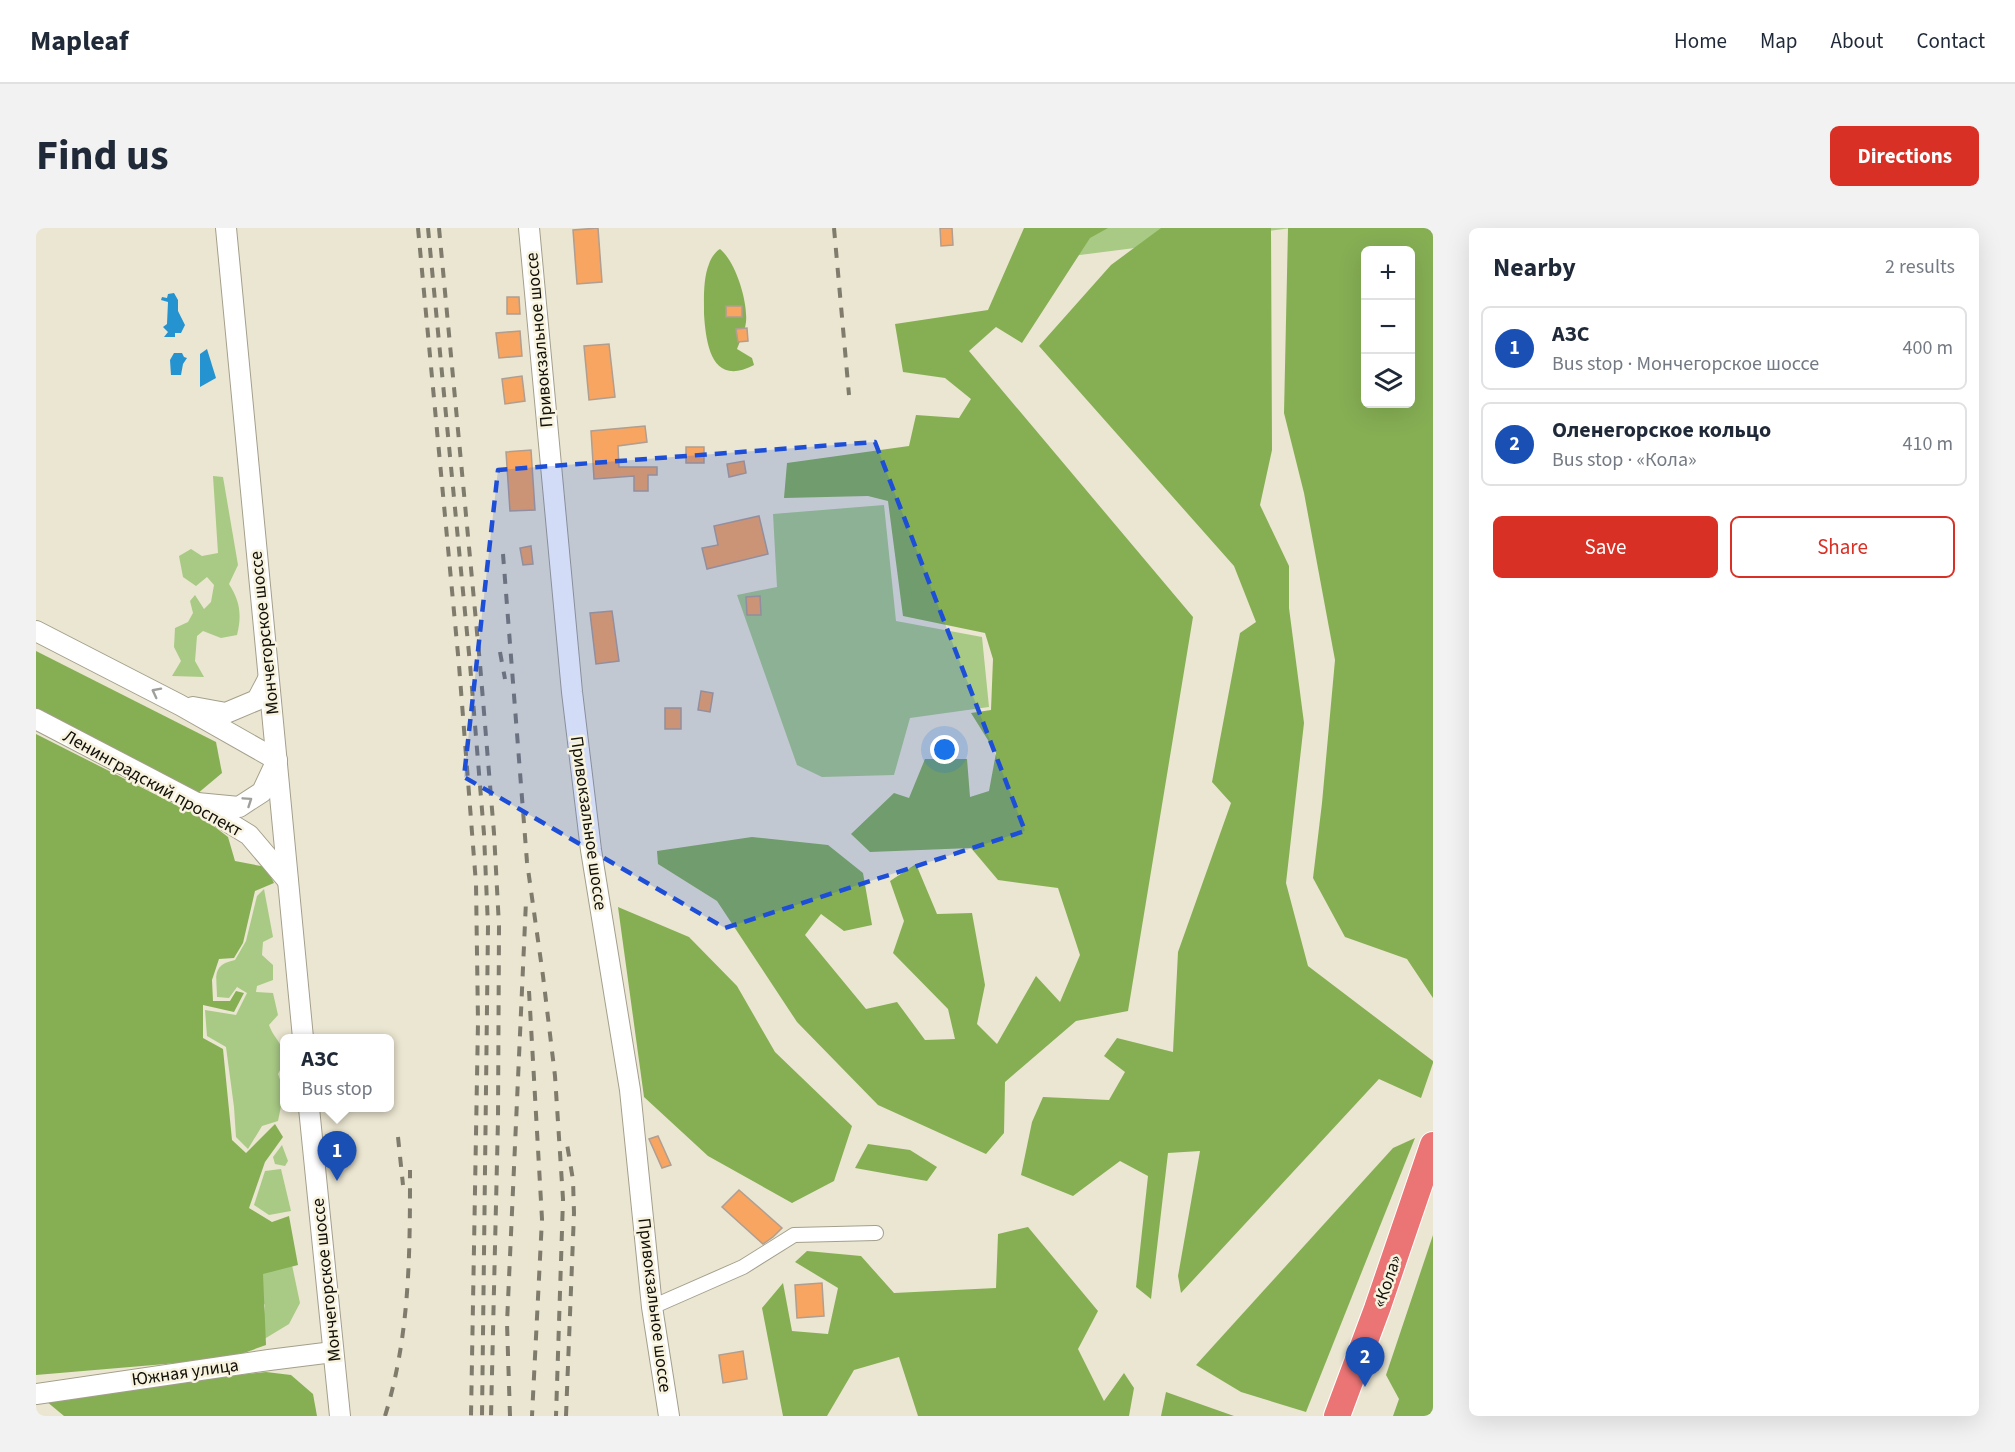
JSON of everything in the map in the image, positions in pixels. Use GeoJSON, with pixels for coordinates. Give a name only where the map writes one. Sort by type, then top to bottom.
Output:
{"type":"FeatureCollection","features":[{"type":"Feature","properties":{"kind":"highway","name":"«Кола»"},"geometry":{"type":"LineString","coordinates":[[1337,1416],[1377,1309],[1433,1144]]}},
{"type":"Feature","properties":{"kind":"street","name":"Мончегорское шоссе"},"geometry":{"type":"LineString","coordinates":[[226,228],[303,1034]]}},
{"type":"Feature","properties":{"kind":"street","name":"Привокзальное шоссе"},"geometry":{"type":"LineString","coordinates":[[529,228],[572,692],[591,849],[630,1090],[652,1307],[669,1416]]}},
{"type":"Feature","properties":{"kind":"street"},"geometry":{"type":"LineString","coordinates":[[36,631],[180,705],[277,760],[262,792],[239,807],[197,803]]}},
{"type":"Feature","properties":{"kind":"street"},"geometry":{"type":"LineString","coordinates":[[180,705],[226,712],[257,700],[268,679]]}},
{"type":"Feature","properties":{"kind":"street","name":"Ленинградский проспект"},"geometry":{"type":"LineString","coordinates":[[36,719],[197,803],[249,835],[288,881]]}},
{"type":"Feature","properties":{"kind":"street","name":"Мончегорское шоссе"},"geometry":{"type":"LineString","coordinates":[[309,1112],[340,1416]]}},
{"type":"Feature","properties":{"kind":"street"},"geometry":{"type":"LineString","coordinates":[[652,1307],[743,1267],[795,1235],[876,1233]]}},
{"type":"Feature","properties":{"kind":"street","name":"Южная улица"},"geometry":{"type":"LineString","coordinates":[[36,1394],[269,1359],[333,1352]]}},
{"type":"Feature","properties":{"kind":"highlighted area"},"geometry":{"type":"Polygon","coordinates":[[[875,442],[1025,831],[725,928],[464,777],[498,470],[875,442]]]}},
{"type":"Feature","properties":{"kind":"green space"},"geometry":{"type":"Polygon","coordinates":[[[1024,228],[1108,228],[1090,238],[1022,343],[996,327],[969,351],[1193,617],[1128,1011],[1076,1021],[1005,1082],[1004,1133],[986,1154],[878,1105],[797,1022],[717,901],[658,864],[657,851],[752,837],[828,845],[863,873],[872,925],[844,931],[821,914],[805,935],[866,1009],[897,1002],[925,1040],[955,1039],[948,1009],[893,953],[904,921],[890,881],[916,864],[937,914],[972,913],[985,985],[977,1024],[997,1044],[1036,976],[1060,1002],[1080,955],[1058,888],[998,880],[971,848],[870,852],[851,834],[894,793],[909,798],[925,759],[967,759],[970,797],[989,791],[996,753],[971,713],[991,710],[993,659],[985,633],[903,616],[888,501],[868,496],[784,498],[787,463],[909,446],[916,415],[959,418],[971,399],[945,378],[903,372],[895,324],[988,310],[1024,228]]]}},
{"type":"Feature","properties":{"kind":"green space"},"geometry":{"type":"Polygon","coordinates":[[[1052,228],[1292,228],[1072,256],[1052,228]]]}},
{"type":"Feature","properties":{"kind":"green space"},"geometry":{"type":"Polygon","coordinates":[[[1161,228],[1271,228],[1272,450],[1260,505],[1289,566],[1289,608],[1304,723],[1286,883],[1308,966],[1433,1063],[1421,1098],[1379,1079],[1181,1293],[1178,1276],[1200,1151],[1168,1153],[1151,1299],[1136,1287],[1148,1176],[1120,1161],[1073,1196],[1021,1175],[1032,1122],[1043,1097],[1109,1100],[1125,1072],[1104,1056],[1117,1038],[1173,1052],[1178,952],[1231,803],[1212,782],[1240,633],[1256,622],[1234,566],[1039,346],[1111,265],[1161,228]]]}},
{"type":"Feature","properties":{"kind":"green space"},"geometry":{"type":"Polygon","coordinates":[[[1288,228],[1433,228],[1433,998],[1407,959],[1345,937],[1313,878],[1335,660],[1304,493],[1284,413],[1288,228]]]}},
{"type":"Feature","properties":{"kind":"green space"},"geometry":{"type":"Polygon","coordinates":[[[720,249],[736,273],[745,304],[744,332],[737,349],[752,358],[754,365],[740,370],[729,371],[720,367],[714,359],[707,338],[704,289],[711,260],[720,249]]]}},
{"type":"Feature","properties":{"kind":"green space"},"geometry":{"type":"Polygon","coordinates":[[[213,476],[223,477],[238,565],[229,584],[238,602],[239,628],[237,635],[221,638],[203,631],[197,636],[195,661],[204,677],[172,676],[181,661],[174,647],[175,628],[188,622],[193,613],[190,601],[195,595],[204,609],[211,602],[214,585],[207,577],[196,586],[183,577],[179,556],[191,549],[202,556],[218,553],[213,476]]]}},
{"type":"Feature","properties":{"kind":"green space"},"geometry":{"type":"Polygon","coordinates":[[[884,505],[896,621],[982,637],[989,707],[910,718],[894,775],[822,777],[797,765],[737,595],[777,587],[773,514],[884,505]]]}},
{"type":"Feature","properties":{"kind":"green space"},"geometry":{"type":"Polygon","coordinates":[[[36,651],[216,742],[222,773],[197,794],[36,709],[36,651]]]}},
{"type":"Feature","properties":{"kind":"green space"},"geometry":{"type":"Polygon","coordinates":[[[36,734],[206,820],[228,837],[235,861],[266,867],[274,883],[255,891],[243,943],[234,958],[219,959],[212,980],[213,1001],[230,1001],[236,991],[244,993],[234,1012],[203,1005],[203,1038],[223,1049],[232,1140],[246,1153],[275,1124],[283,1137],[265,1162],[249,1208],[272,1222],[289,1216],[298,1265],[263,1274],[266,1345],[244,1353],[189,1362],[36,1375],[36,734]]]}},
{"type":"Feature","properties":{"kind":"green space"},"geometry":{"type":"Polygon","coordinates":[[[264,889],[273,937],[263,942],[262,955],[273,965],[273,980],[257,986],[256,992],[273,993],[278,1015],[269,1025],[280,1045],[278,1074],[280,1111],[278,1121],[262,1126],[248,1149],[236,1137],[226,1047],[207,1036],[205,1010],[236,1015],[247,993],[237,987],[229,998],[217,997],[216,978],[222,965],[235,960],[246,941],[257,896],[264,889]]]}},
{"type":"Feature","properties":{"kind":"green space"},"geometry":{"type":"Polygon","coordinates":[[[618,907],[689,937],[737,986],[775,1052],[852,1126],[834,1181],[792,1203],[708,1156],[644,1097],[618,907]]]}},
{"type":"Feature","properties":{"kind":"green space"},"geometry":{"type":"Polygon","coordinates":[[[1415,1138],[1306,1412],[1241,1392],[1196,1365],[1393,1148],[1415,1138]]]}},
{"type":"Feature","properties":{"kind":"green space"},"geometry":{"type":"Polygon","coordinates":[[[868,1144],[910,1150],[937,1167],[927,1181],[855,1168],[868,1144]]]}},
{"type":"Feature","properties":{"kind":"green space"},"geometry":{"type":"Polygon","coordinates":[[[282,1145],[288,1161],[285,1166],[275,1164],[273,1157],[282,1145]]]}},
{"type":"Feature","properties":{"kind":"green space"},"geometry":{"type":"Polygon","coordinates":[[[281,1169],[291,1211],[269,1215],[254,1205],[265,1171],[281,1169]]]}},
{"type":"Feature","properties":{"kind":"green space"},"geometry":{"type":"Polygon","coordinates":[[[1028,1227],[1098,1311],[1078,1349],[1104,1401],[1124,1373],[1134,1388],[1129,1416],[918,1416],[899,1357],[854,1370],[827,1416],[783,1416],[762,1308],[783,1283],[792,1331],[828,1334],[838,1288],[795,1262],[807,1251],[861,1256],[894,1293],[996,1288],[998,1234],[1028,1227]]]}},
{"type":"Feature","properties":{"kind":"green space"},"geometry":{"type":"Polygon","coordinates":[[[1433,1235],[1433,1416],[1393,1416],[1399,1399],[1386,1375],[1433,1235]]]}},
{"type":"Feature","properties":{"kind":"green space"},"geometry":{"type":"Polygon","coordinates":[[[292,1265],[300,1303],[289,1324],[261,1341],[265,1305],[253,1289],[253,1269],[292,1265]]]}},
{"type":"Feature","properties":{"kind":"green space"},"geometry":{"type":"Polygon","coordinates":[[[266,1372],[291,1375],[313,1394],[317,1416],[64,1416],[46,1401],[119,1388],[266,1372]]]}},
{"type":"Feature","properties":{"kind":"green space"},"geometry":{"type":"Polygon","coordinates":[[[1166,1392],[1234,1416],[1161,1416],[1166,1392]]]}},
{"type":"Feature","properties":{"kind":"water"},"geometry":{"type":"Polygon","coordinates":[[[174,293],[178,300],[178,311],[185,325],[181,333],[175,333],[175,337],[164,337],[168,332],[163,327],[167,324],[168,302],[161,300],[162,297],[167,298],[168,294],[174,293]]]}},
{"type":"Feature","properties":{"kind":"water"},"geometry":{"type":"Polygon","coordinates":[[[207,349],[216,378],[200,387],[200,354],[207,349]]]}},
{"type":"Feature","properties":{"kind":"water"},"geometry":{"type":"Polygon","coordinates":[[[174,353],[182,353],[187,358],[181,375],[171,375],[170,360],[174,353]]]}},
{"type":"Feature","properties":{"kind":"building"},"geometry":{"type":"Polygon","coordinates":[[[598,228],[602,282],[577,284],[573,230],[598,228]]]}},
{"type":"Feature","properties":{"kind":"building"},"geometry":{"type":"Polygon","coordinates":[[[940,228],[952,228],[953,245],[941,246],[940,228]]]}},
{"type":"Feature","properties":{"kind":"building"},"geometry":{"type":"Polygon","coordinates":[[[507,297],[519,297],[520,314],[507,314],[507,297]]]}},
{"type":"Feature","properties":{"kind":"building"},"geometry":{"type":"Polygon","coordinates":[[[726,306],[742,306],[742,317],[726,317],[726,306]]]}},
{"type":"Feature","properties":{"kind":"building"},"geometry":{"type":"Polygon","coordinates":[[[747,328],[748,341],[738,342],[736,329],[747,328]]]}},
{"type":"Feature","properties":{"kind":"building"},"geometry":{"type":"Polygon","coordinates":[[[520,331],[522,356],[499,358],[496,333],[520,331]]]}},
{"type":"Feature","properties":{"kind":"building"},"geometry":{"type":"Polygon","coordinates":[[[609,344],[615,397],[589,400],[584,346],[609,344]]]}},
{"type":"Feature","properties":{"kind":"building"},"geometry":{"type":"Polygon","coordinates":[[[522,376],[525,401],[505,404],[502,379],[522,376]]]}},
{"type":"Feature","properties":{"kind":"building"},"geometry":{"type":"Polygon","coordinates":[[[645,426],[647,442],[618,446],[619,467],[657,467],[657,475],[648,475],[648,491],[634,491],[634,476],[594,479],[591,431],[645,426]]]}},
{"type":"Feature","properties":{"kind":"building"},"geometry":{"type":"Polygon","coordinates":[[[686,447],[704,447],[704,463],[686,463],[686,447]]]}},
{"type":"Feature","properties":{"kind":"building"},"geometry":{"type":"Polygon","coordinates":[[[531,450],[535,510],[510,511],[506,452],[531,450]]]}},
{"type":"Feature","properties":{"kind":"building"},"geometry":{"type":"Polygon","coordinates":[[[744,461],[746,473],[729,477],[727,464],[744,461]]]}},
{"type":"Feature","properties":{"kind":"building"},"geometry":{"type":"Polygon","coordinates":[[[759,516],[768,554],[707,569],[702,548],[718,545],[714,526],[759,516]]]}},
{"type":"Feature","properties":{"kind":"building"},"geometry":{"type":"Polygon","coordinates":[[[531,546],[533,564],[523,565],[520,548],[531,546]]]}},
{"type":"Feature","properties":{"kind":"building"},"geometry":{"type":"Polygon","coordinates":[[[760,596],[761,615],[747,615],[746,597],[760,596]]]}},
{"type":"Feature","properties":{"kind":"building"},"geometry":{"type":"Polygon","coordinates":[[[612,611],[619,661],[596,664],[590,613],[612,611]]]}},
{"type":"Feature","properties":{"kind":"building"},"geometry":{"type":"Polygon","coordinates":[[[701,691],[713,693],[710,712],[698,710],[701,691]]]}},
{"type":"Feature","properties":{"kind":"building"},"geometry":{"type":"Polygon","coordinates":[[[665,708],[681,708],[681,729],[665,729],[665,708]]]}},
{"type":"Feature","properties":{"kind":"building"},"geometry":{"type":"Polygon","coordinates":[[[658,1136],[671,1165],[662,1168],[649,1139],[658,1136]]]}},
{"type":"Feature","properties":{"kind":"building"},"geometry":{"type":"Polygon","coordinates":[[[739,1190],[782,1228],[763,1244],[722,1207],[739,1190]]]}},
{"type":"Feature","properties":{"kind":"building"},"geometry":{"type":"Polygon","coordinates":[[[822,1283],[824,1316],[797,1318],[795,1285],[822,1283]]]}},
{"type":"Feature","properties":{"kind":"building"},"geometry":{"type":"Polygon","coordinates":[[[743,1351],[747,1379],[723,1383],[719,1355],[743,1351]]]}},
{"type":"Feature","properties":{"kind":"railway"},"geometry":{"type":"LineString","coordinates":[[418,228],[459,665],[476,884],[478,1022],[471,1416]]}},
{"type":"Feature","properties":{"kind":"railway"},"geometry":{"type":"LineString","coordinates":[[428,228],[484,834],[488,926],[482,1416]]}},
{"type":"Feature","properties":{"kind":"railway"},"geometry":{"type":"LineString","coordinates":[[439,228],[480,664],[499,926],[498,1120],[491,1416]]}},
{"type":"Feature","properties":{"kind":"railway"},"geometry":{"type":"LineString","coordinates":[[834,228],[849,395]]}},
{"type":"Feature","properties":{"kind":"railway"},"geometry":{"type":"LineString","coordinates":[[503,554],[527,862],[555,1076],[563,1199],[556,1416]]}},
{"type":"Feature","properties":{"kind":"railway"},"geometry":{"type":"LineString","coordinates":[[500,652],[505,679]]}},
{"type":"Feature","properties":{"kind":"railway"},"geometry":{"type":"LineString","coordinates":[[510,1416],[507,1323],[526,901]]}},
{"type":"Feature","properties":{"kind":"railway"},"geometry":{"type":"LineString","coordinates":[[529,991],[542,1219],[532,1416]]}},
{"type":"Feature","properties":{"kind":"railway"},"geometry":{"type":"LineString","coordinates":[[398,1137],[403,1185]]}},
{"type":"Feature","properties":{"kind":"railway"},"geometry":{"type":"LineString","coordinates":[[566,1416],[574,1213],[573,1180],[567,1144]]}},
{"type":"Feature","properties":{"kind":"railway"},"geometry":{"type":"LineString","coordinates":[[385,1416],[404,1325],[409,1263],[410,1170]]}},
{"type":"Feature","properties":{"kind":"place","name":"АЗС"},"geometry":{"type":"Point","coordinates":[337,1181]}},
{"type":"Feature","properties":{"kind":"place","name":"Оленегорское кольцо"},"geometry":{"type":"Point","coordinates":[1365,1387]}}]}
